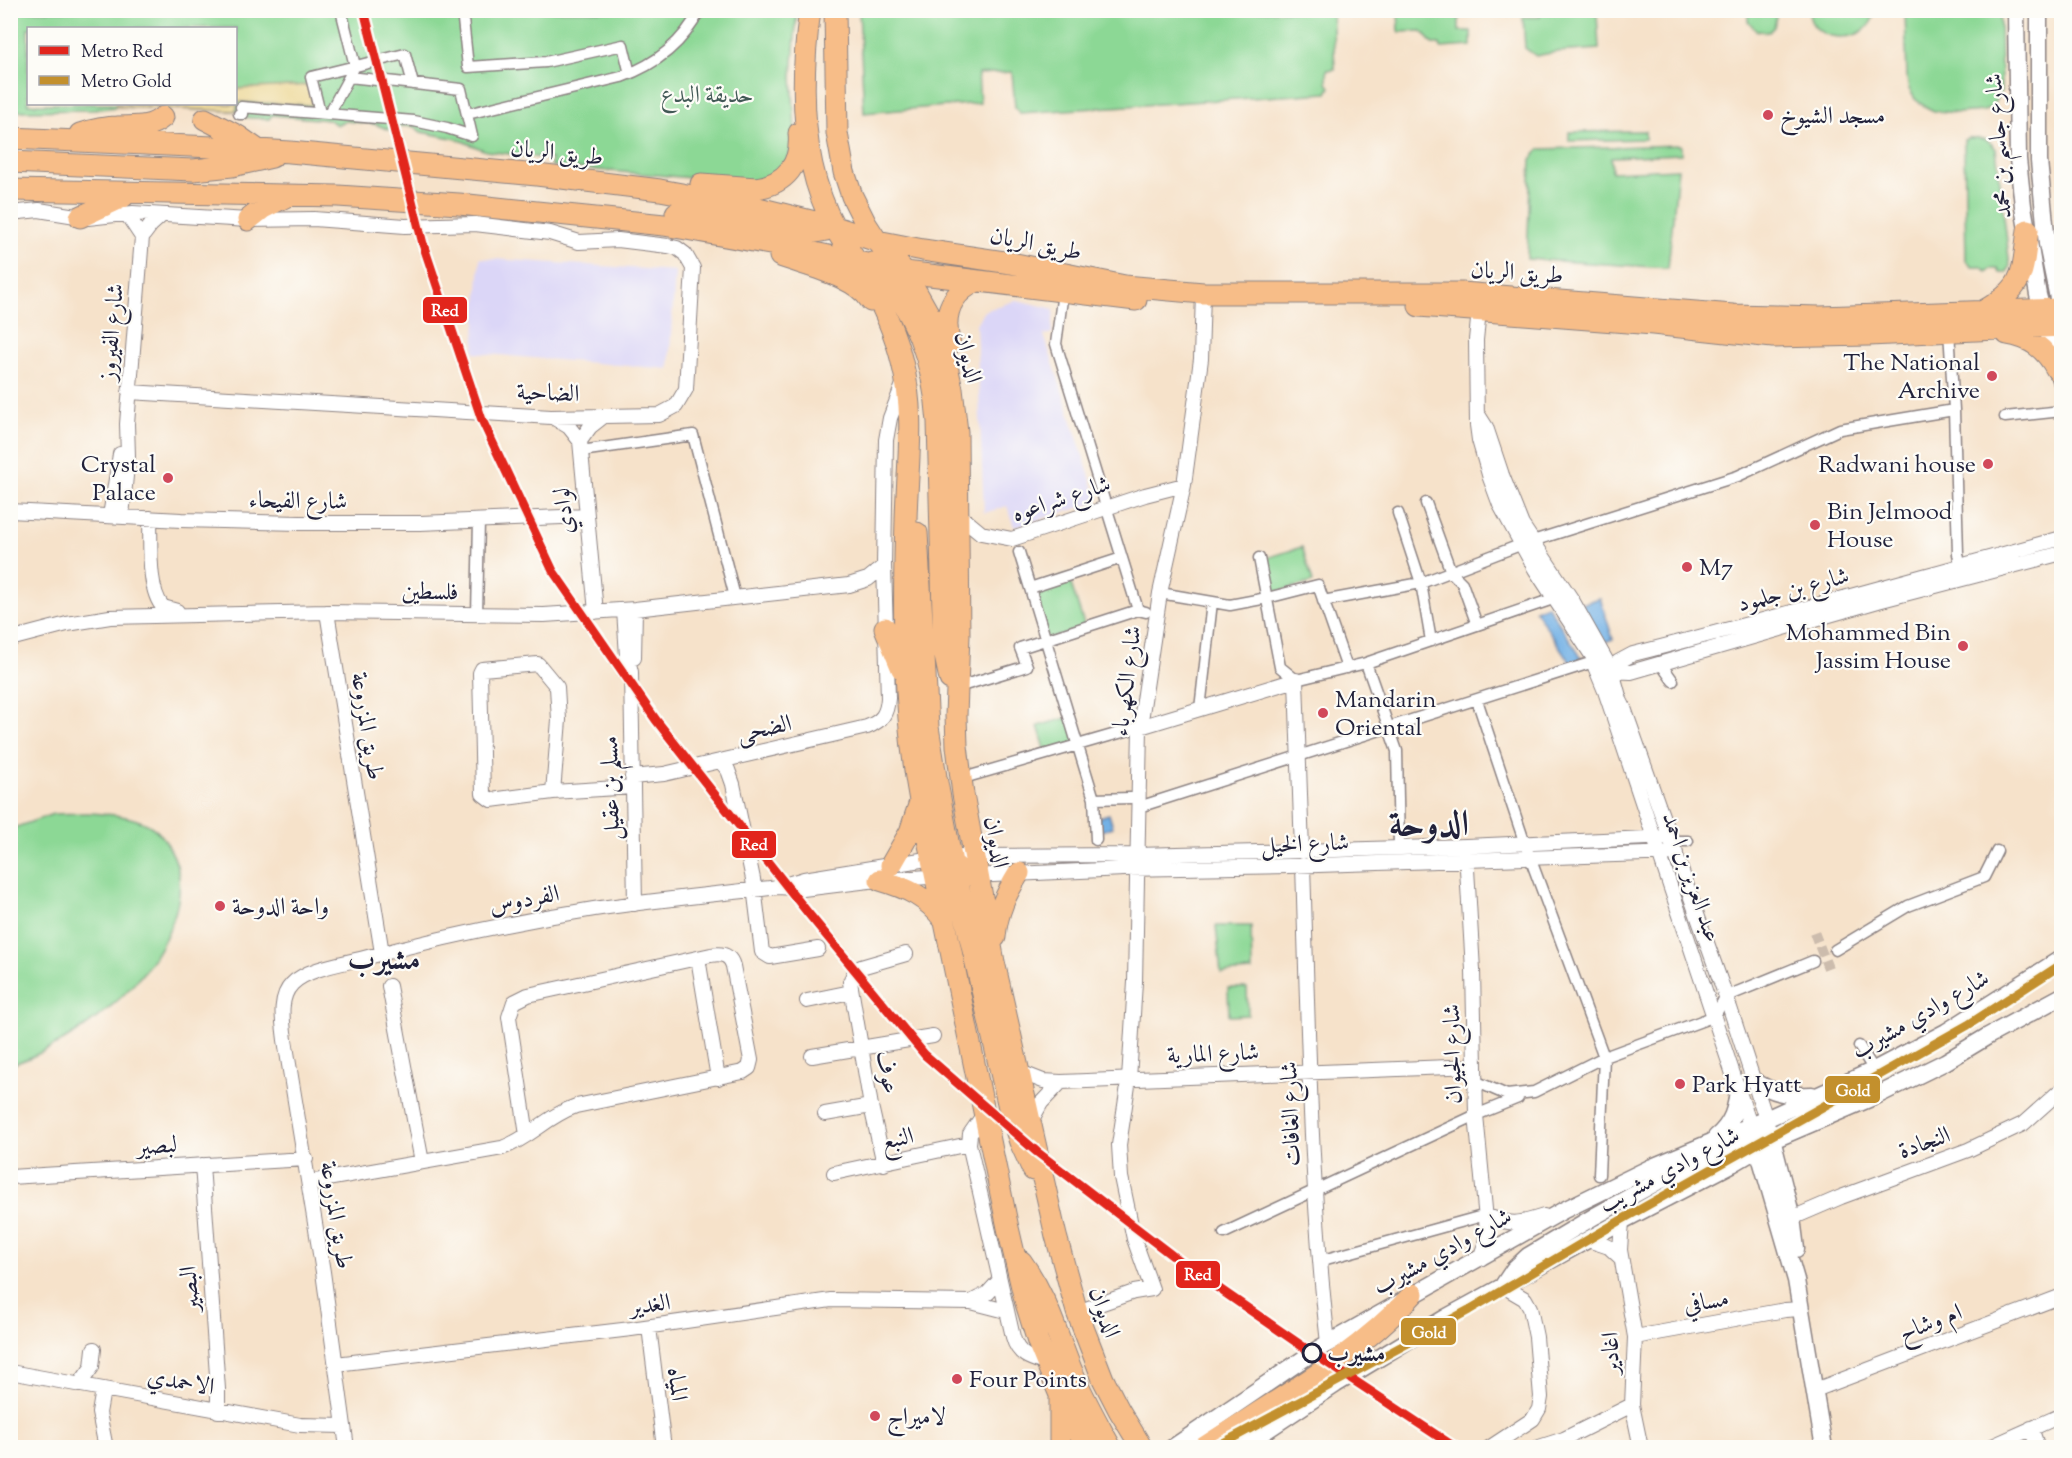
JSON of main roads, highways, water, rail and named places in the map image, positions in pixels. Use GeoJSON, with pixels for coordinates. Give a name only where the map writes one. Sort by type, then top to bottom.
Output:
{"type":"FeatureCollection","features":[{"type":"Feature","properties":{"kind":"main road"},"geometry":{"type":"LineString","coordinates":[[810,10],[805,81],[807,128],[814,172],[825,205],[844,226]]}},
{"type":"Feature","properties":{"kind":"main road"},"geometry":{"type":"LineString","coordinates":[[816,10],[821,142],[832,190],[844,226]]}},
{"type":"Feature","properties":{"kind":"main road"},"geometry":{"type":"LineString","coordinates":[[835,10],[837,134],[844,172],[879,259],[913,321],[926,354],[935,388],[945,651],[948,674],[957,692]]}},
{"type":"Feature","properties":{"kind":"main road"},"geometry":{"type":"LineString","coordinates":[[660,190],[690,184],[756,188],[778,181],[790,171],[799,152],[797,98],[805,81]]}},
{"type":"Feature","properties":{"kind":"main road"},"geometry":{"type":"LineString","coordinates":[[63,140],[100,128],[148,126],[163,117]]}},
{"type":"Feature","properties":{"kind":"main road"},"geometry":{"type":"LineString","coordinates":[[206,120],[238,136],[258,150]]}},
{"type":"Feature","properties":{"kind":"main road","name":"طريق الريان"},"geometry":{"type":"LineString","coordinates":[[10,138],[290,152],[660,190],[738,203],[844,226],[879,259]]}},
{"type":"Feature","properties":{"kind":"main road"},"geometry":{"type":"LineString","coordinates":[[10,162],[193,170],[232,166],[290,152]]}},
{"type":"Feature","properties":{"kind":"main road","name":"طريق الريان"},"geometry":{"type":"LineString","coordinates":[[10,190],[424,200],[664,225],[879,259],[975,282],[1069,285]]}},
{"type":"Feature","properties":{"kind":"main road"},"geometry":{"type":"LineString","coordinates":[[80,217],[112,201],[136,194]]}},
{"type":"Feature","properties":{"kind":"main road"},"geometry":{"type":"LineString","coordinates":[[248,220],[271,203],[288,196]]}},
{"type":"Feature","properties":{"kind":"main road"},"geometry":{"type":"LineString","coordinates":[[844,226],[852,196]]}},
{"type":"Feature","properties":{"kind":"main road"},"geometry":{"type":"LineString","coordinates":[[424,200],[488,198],[607,206],[705,217],[802,234],[844,226]]}},
{"type":"Feature","properties":{"kind":"main road"},"geometry":{"type":"LineString","coordinates":[[664,225],[691,237],[766,252],[854,283],[867,296],[885,333],[898,347]]}},
{"type":"Feature","properties":{"kind":"main road","name":"الديوان"},"geometry":{"type":"LineString","coordinates":[[844,226],[922,300],[938,333],[945,357],[952,389],[957,432],[959,650],[956,735],[960,779],[977,876],[994,962],[1049,1203],[1077,1312],[1103,1379],[1142,1448]]}},
{"type":"Feature","properties":{"kind":"main road"},"geometry":{"type":"LineString","coordinates":[[1985,310],[2003,300],[2019,281],[2028,230]]}},
{"type":"Feature","properties":{"kind":"main road","name":"طريق الريان"},"geometry":{"type":"LineString","coordinates":[[879,259],[923,250],[1011,263],[1069,285],[1119,299],[1462,293],[1733,315],[1832,317],[1985,310],[2055,316]]}},
{"type":"Feature","properties":{"kind":"main road","name":"الديوان"},"geometry":{"type":"LineString","coordinates":[[879,259],[876,294],[898,347],[906,378],[911,431],[905,556],[906,677],[910,740],[920,801],[944,867],[946,922],[1013,1251],[1032,1324],[1060,1395],[1087,1448]]}},
{"type":"Feature","properties":{"kind":"main road"},"geometry":{"type":"LineString","coordinates":[[952,389],[957,366],[947,331],[947,318],[951,304],[959,293],[975,282]]}},
{"type":"Feature","properties":{"kind":"main road","name":"طريق الريان"},"geometry":{"type":"LineString","coordinates":[[1203,299],[1479,310],[1653,324],[1773,337],[1952,331],[2055,316]]}},
{"type":"Feature","properties":{"kind":"main road"},"geometry":{"type":"LineString","coordinates":[[1952,331],[2000,333],[2026,338],[2041,347],[2059,376]]}},
{"type":"Feature","properties":{"kind":"main road"},"geometry":{"type":"LineString","coordinates":[[909,476],[919,548],[923,607],[924,685],[944,867],[1012,1119],[1024,1152],[1049,1203]]}},
{"type":"Feature","properties":{"kind":"main road"},"geometry":{"type":"LineString","coordinates":[[885,628],[906,677]]}},
{"type":"Feature","properties":{"kind":"main road"},"geometry":{"type":"LineString","coordinates":[[920,801],[910,832],[885,872],[932,905],[946,922]]}},
{"type":"Feature","properties":{"kind":"main road"},"geometry":{"type":"LineString","coordinates":[[944,867],[977,876]]}},
{"type":"Feature","properties":{"kind":"main road"},"geometry":{"type":"LineString","coordinates":[[994,962],[999,911],[1019,873]]}},
{"type":"Feature","properties":{"kind":"main road"},"geometry":{"type":"LineString","coordinates":[[1013,1251],[1045,1299],[1072,1371],[1111,1448]]}},
{"type":"Feature","properties":{"kind":"main road"},"geometry":{"type":"LineString","coordinates":[[1203,1448],[1357,1347],[1384,1324],[1413,1294]]}},
{"type":"Feature","properties":{"kind":"main road"},"geometry":{"type":"LineString","coordinates":[[1060,1395],[1060,1448]]}},
{"type":"Feature","properties":{"kind":"water"},"geometry":{"type":"Polygon","coordinates":[[[1600,598],[1613,639],[1602,643],[1579,605],[1600,598]]]}},
{"type":"Feature","properties":{"kind":"water"},"geometry":{"type":"Polygon","coordinates":[[[1547,605],[1583,660],[1571,664],[1535,610],[1547,605]]]}},
{"type":"Feature","properties":{"kind":"water"},"geometry":{"type":"Polygon","coordinates":[[[1109,814],[1113,827],[1101,831],[1096,818],[1109,814]]]}},
{"type":"Feature","properties":{"kind":"tunnel"},"geometry":{"type":"LineString","coordinates":[[1814,932],[1828,968]]}},
{"type":"Feature","properties":{"kind":"metro line","name":"Red"},"geometry":{"type":"LineString","coordinates":[[364,10],[423,244],[482,420],[553,571],[656,720],[808,913],[925,1055],[1037,1152],[1182,1263],[1456,1448]]}},
{"type":"Feature","properties":{"kind":"metro line","name":"Gold"},"geometry":{"type":"LineString","coordinates":[[1214,1448],[1469,1310],[1623,1219],[1968,1025],[2062,964]]}},
{"type":"Feature","properties":{"kind":"place","name":"مسجد الشيوخ"},"geometry":{"type":"Point","coordinates":[1768,115]}},
{"type":"Feature","properties":{"kind":"place","name":"The National Archive"},"geometry":{"type":"Point","coordinates":[1992,376]}},
{"type":"Feature","properties":{"kind":"place","name":"Radwani house"},"geometry":{"type":"Point","coordinates":[1988,464]}},
{"type":"Feature","properties":{"kind":"place","name":"Crystal Palace"},"geometry":{"type":"Point","coordinates":[168,478]}},
{"type":"Feature","properties":{"kind":"place","name":"Bin Jelmood House"},"geometry":{"type":"Point","coordinates":[1815,525]}},
{"type":"Feature","properties":{"kind":"place","name":"M7"},"geometry":{"type":"Point","coordinates":[1687,567]}},
{"type":"Feature","properties":{"kind":"place","name":"Mohammed Bin Jassim House"},"geometry":{"type":"Point","coordinates":[1963,646]}},
{"type":"Feature","properties":{"kind":"place","name":"Mandarin Oriental"},"geometry":{"type":"Point","coordinates":[1323,713]}},
{"type":"Feature","properties":{"kind":"place","name":"واحة الدوحة"},"geometry":{"type":"Point","coordinates":[220,906]}},
{"type":"Feature","properties":{"kind":"place","name":"Park Hyatt"},"geometry":{"type":"Point","coordinates":[1680,1084]}},
{"type":"Feature","properties":{"kind":"place","name":"مشيرب"},"geometry":{"type":"Point","coordinates":[1312,1353]}},
{"type":"Feature","properties":{"kind":"place","name":"Four Points"},"geometry":{"type":"Point","coordinates":[957,1379]}},
{"type":"Feature","properties":{"kind":"place","name":"لاميراج"},"geometry":{"type":"Point","coordinates":[875,1416]}},
{"type":"Feature","properties":{"kind":"district","name":"الدوحة"},"geometry":{"type":"Point","coordinates":[1429,822]}},
{"type":"Feature","properties":{"kind":"district","name":"مشيرب"},"geometry":{"type":"Point","coordinates":[384,959]}},
{"type":"Feature","properties":{"kind":"park label","name":"حديقة البدع"},"geometry":{"type":"Point","coordinates":[707,94]}}]}
